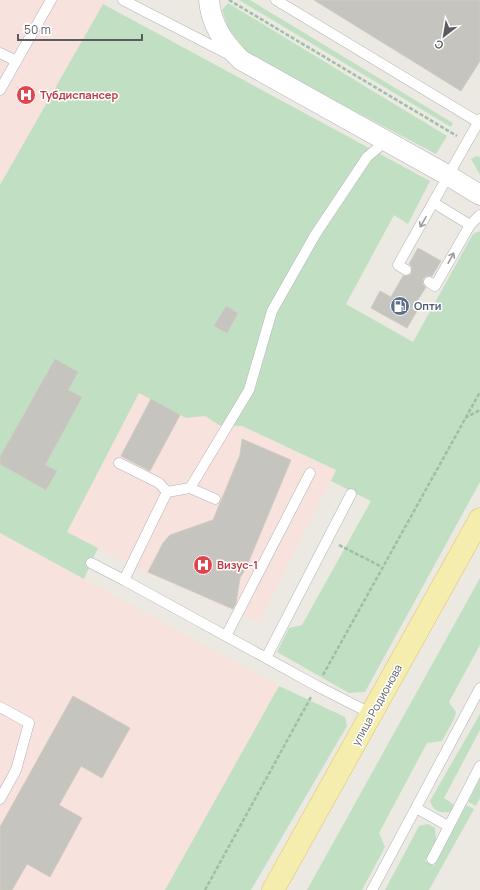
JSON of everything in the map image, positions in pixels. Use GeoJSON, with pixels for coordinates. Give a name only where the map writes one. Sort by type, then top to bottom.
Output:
{"type":"FeatureCollection","features":[{"type":"Feature","properties":{"kind":"main road","name":"улица Родионова"},"geometry":{"type":"LineString","coordinates":[[273,890],[480,519]]}},
{"type":"Feature","properties":{"kind":"street"},"geometry":{"type":"LineString","coordinates":[[210,0],[214,24],[224,43],[241,60],[449,176],[480,195]]}},
{"type":"Feature","properties":{"kind":"lane"},"geometry":{"type":"LineString","coordinates":[[0,90],[51,0]]}},
{"type":"Feature","properties":{"kind":"lane"},"geometry":{"type":"LineString","coordinates":[[123,0],[241,60]]}},
{"type":"Feature","properties":{"kind":"lane"},"geometry":{"type":"LineString","coordinates":[[276,0],[479,120],[398,265],[406,270]]}},
{"type":"Feature","properties":{"kind":"lane"},"geometry":{"type":"LineString","coordinates":[[0,53],[16,61]]}},
{"type":"Feature","properties":{"kind":"lane"},"geometry":{"type":"LineString","coordinates":[[190,488],[249,390],[272,311],[315,235],[367,157],[386,141]]}},
{"type":"Feature","properties":{"kind":"lane"},"geometry":{"type":"LineString","coordinates":[[434,203],[470,225]]}},
{"type":"Feature","properties":{"kind":"lane"},"geometry":{"type":"LineString","coordinates":[[429,282],[435,286],[470,225],[480,215]]}},
{"type":"Feature","properties":{"kind":"lane"},"geometry":{"type":"LineString","coordinates":[[120,463],[159,483],[167,492]]}},
{"type":"Feature","properties":{"kind":"lane"},"geometry":{"type":"LineString","coordinates":[[226,636],[310,473]]}},
{"type":"Feature","properties":{"kind":"lane"},"geometry":{"type":"LineString","coordinates":[[167,492],[190,488],[215,499]]}},
{"type":"Feature","properties":{"kind":"lane"},"geometry":{"type":"LineString","coordinates":[[124,580],[167,492]]}},
{"type":"Feature","properties":{"kind":"lane"},"geometry":{"type":"LineString","coordinates":[[266,658],[351,494]]}},
{"type":"Feature","properties":{"kind":"lane"},"geometry":{"type":"LineString","coordinates":[[91,563],[317,686],[372,714]]}},
{"type":"Feature","properties":{"kind":"lane"},"geometry":{"type":"LineString","coordinates":[[372,890],[480,688]]}},
{"type":"Feature","properties":{"kind":"lane"},"geometry":{"type":"LineString","coordinates":[[0,707],[29,723],[16,770],[0,799]]}},
{"type":"Feature","properties":{"kind":"lane"},"geometry":{"type":"LineString","coordinates":[[432,859],[480,766]]}},
{"type":"Feature","properties":{"kind":"lane"},"geometry":{"type":"LineString","coordinates":[[416,808],[448,826]]}},
{"type":"Feature","properties":{"kind":"path"},"geometry":{"type":"LineString","coordinates":[[229,0],[466,142]]}},
{"type":"Feature","properties":{"kind":"path"},"geometry":{"type":"LineString","coordinates":[[205,890],[480,392]]}},
{"type":"Feature","properties":{"kind":"path"},"geometry":{"type":"LineString","coordinates":[[464,419],[480,410]]}},
{"type":"Feature","properties":{"kind":"path"},"geometry":{"type":"LineString","coordinates":[[328,540],[382,567]]}},
{"type":"Feature","properties":{"kind":"shaded area","name":"Тубдиспансер"},"geometry":{"type":"Polygon","coordinates":[[[0,0],[106,0],[0,185],[0,0]]]}},
{"type":"Feature","properties":{"kind":"shaded area"},"geometry":{"type":"Polygon","coordinates":[[[139,393],[186,418],[205,416],[219,425],[242,426],[336,470],[259,622],[124,562],[67,532],[139,393]]]}},
{"type":"Feature","properties":{"kind":"shaded area"},"geometry":{"type":"Polygon","coordinates":[[[0,533],[279,686],[165,890],[0,890],[0,533]]]}},
{"type":"Feature","properties":{"kind":"green space"},"geometry":{"type":"Polygon","coordinates":[[[239,0],[250,0],[453,123],[451,127],[239,0]]]}},
{"type":"Feature","properties":{"kind":"green space"},"geometry":{"type":"Polygon","coordinates":[[[228,3],[447,136],[436,154],[250,56],[228,28],[222,10],[228,3]]]}},
{"type":"Feature","properties":{"kind":"green space"},"geometry":{"type":"Polygon","coordinates":[[[103,4],[430,181],[408,224],[394,215],[346,304],[413,342],[473,234],[480,231],[480,482],[365,692],[349,693],[277,652],[289,628],[302,625],[371,501],[331,481],[336,470],[242,426],[219,425],[205,416],[186,418],[139,393],[67,532],[98,548],[84,579],[0,533],[0,185],[103,4]]]}},
{"type":"Feature","properties":{"kind":"green space"},"geometry":{"type":"Polygon","coordinates":[[[477,156],[480,157],[480,175],[471,159],[477,156]]]}},
{"type":"Feature","properties":{"kind":"green space"},"geometry":{"type":"Polygon","coordinates":[[[480,578],[480,645],[449,702],[456,712],[454,719],[442,741],[427,743],[379,833],[385,847],[362,890],[307,890],[480,578]]]}},
{"type":"Feature","properties":{"kind":"green space"},"geometry":{"type":"Polygon","coordinates":[[[279,686],[345,717],[347,726],[251,890],[165,890],[279,686]]]}},
{"type":"Feature","properties":{"kind":"green space"},"geometry":{"type":"Polygon","coordinates":[[[480,714],[480,730],[444,798],[454,805],[451,812],[435,810],[430,801],[480,714]]]}},
{"type":"Feature","properties":{"kind":"green space"},"geometry":{"type":"Polygon","coordinates":[[[480,778],[480,798],[476,806],[468,802],[480,778]]]}},
{"type":"Feature","properties":{"kind":"green space"},"geometry":{"type":"Polygon","coordinates":[[[466,805],[474,809],[429,890],[385,890],[419,826],[428,824],[435,828],[436,841],[425,861],[434,866],[466,805]]]}},
{"type":"Feature","properties":{"kind":"building"},"geometry":{"type":"Polygon","coordinates":[[[314,0],[480,0],[480,61],[461,91],[314,0]]]}},
{"type":"Feature","properties":{"kind":"building"},"geometry":{"type":"Polygon","coordinates":[[[418,248],[441,261],[432,276],[426,276],[423,279],[423,285],[426,287],[412,309],[417,311],[407,328],[371,308],[380,291],[391,297],[403,276],[411,274],[412,267],[409,264],[418,248]]]}},
{"type":"Feature","properties":{"kind":"building"},"geometry":{"type":"Polygon","coordinates":[[[226,306],[238,313],[227,333],[214,326],[226,306]]]}},
{"type":"Feature","properties":{"kind":"building"},"geometry":{"type":"Polygon","coordinates":[[[55,359],[78,372],[68,390],[82,397],[45,465],[57,471],[46,490],[0,464],[0,457],[55,359]]]}},
{"type":"Feature","properties":{"kind":"building"},"geometry":{"type":"Polygon","coordinates":[[[151,399],[180,415],[150,471],[121,456],[151,399]]]}},
{"type":"Feature","properties":{"kind":"building"},"geometry":{"type":"Polygon","coordinates":[[[242,439],[291,460],[246,568],[240,578],[236,603],[233,609],[148,572],[163,543],[170,535],[213,520],[240,455],[242,439]]]}},
{"type":"Feature","properties":{"kind":"building"},"geometry":{"type":"Polygon","coordinates":[[[73,696],[130,728],[102,778],[81,766],[59,805],[82,818],[50,877],[27,864],[12,890],[0,890],[0,827],[73,696]]]}},
{"type":"Feature","properties":{"kind":"place","name":"Тубдиспансер"},"geometry":{"type":"Point","coordinates":[26,95]}},
{"type":"Feature","properties":{"kind":"place","name":"Опти"},"geometry":{"type":"Point","coordinates":[400,306]}},
{"type":"Feature","properties":{"kind":"place","name":"Визус-1"},"geometry":{"type":"Point","coordinates":[203,565]}}]}
